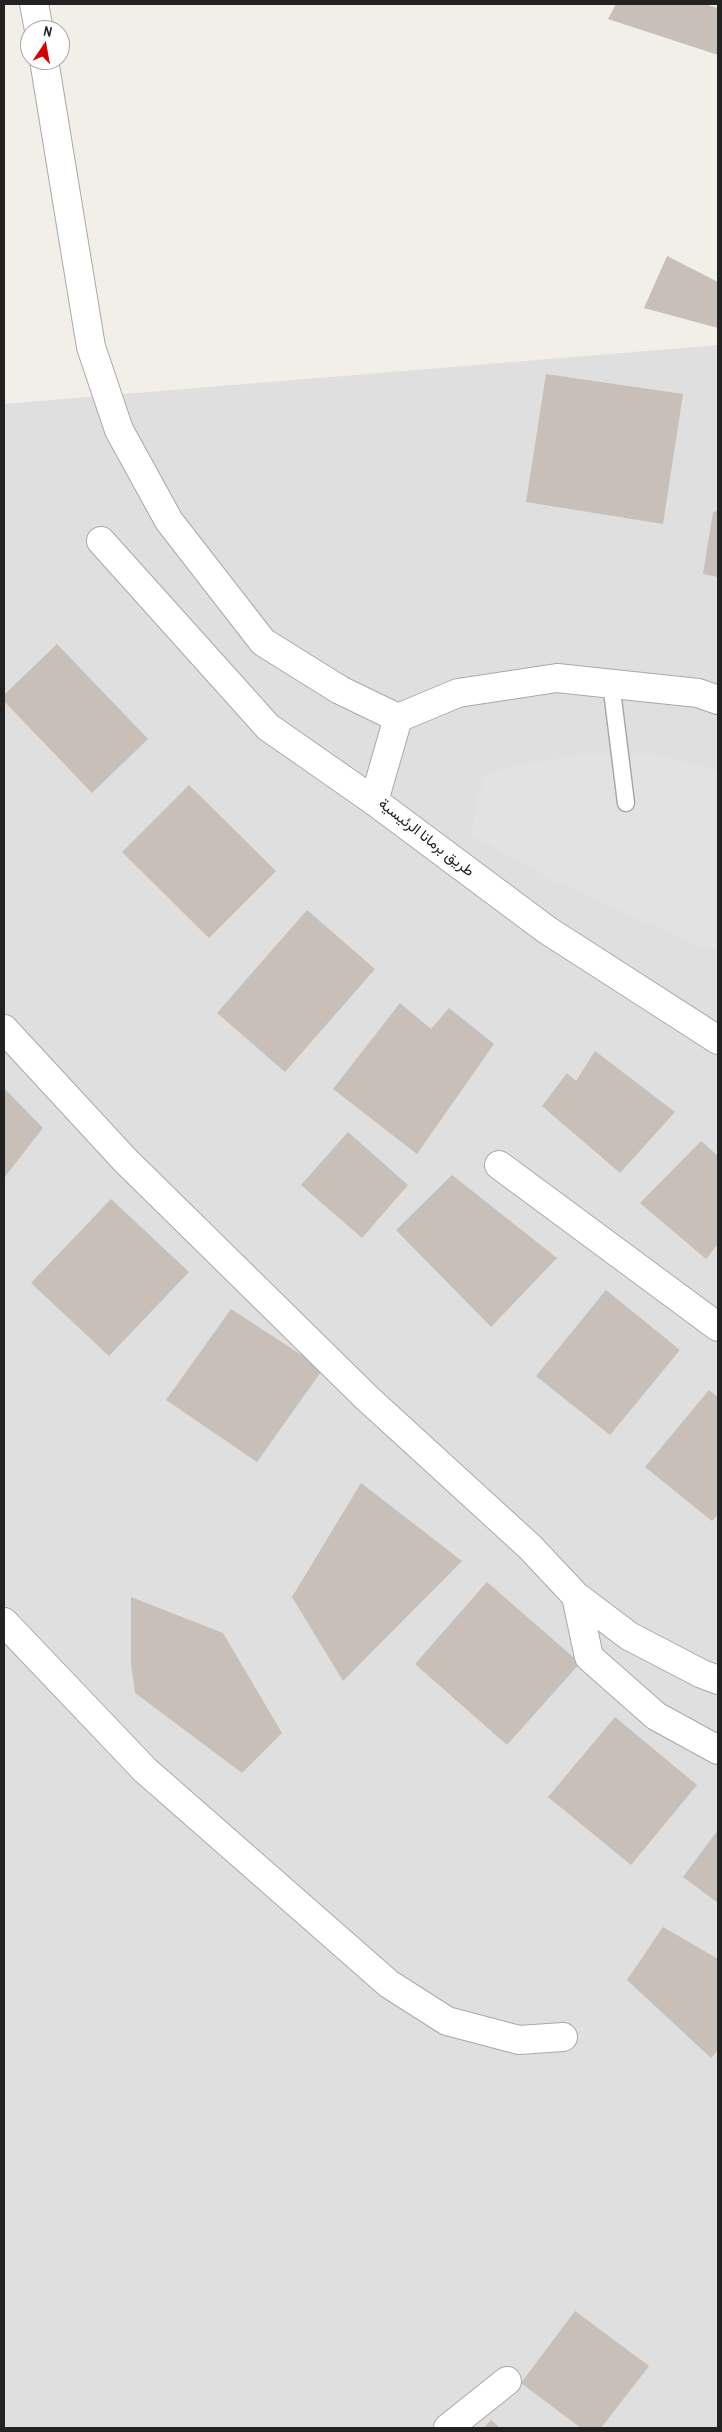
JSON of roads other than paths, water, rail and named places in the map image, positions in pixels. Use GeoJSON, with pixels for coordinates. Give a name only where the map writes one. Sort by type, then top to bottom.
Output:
{"type":"FeatureCollection","features":[{"type":"Feature","properties":{"kind":"street"},"geometry":{"type":"LineString","coordinates":[[34,4],[37,20]]}},
{"type":"Feature","properties":{"kind":"street"},"geometry":{"type":"LineString","coordinates":[[46,70],[91,347],[119,430],[169,521],[263,642],[340,690],[398,718],[458,693],[558,678],[698,693],[718,700]]}},
{"type":"Feature","properties":{"kind":"street"},"geometry":{"type":"LineString","coordinates":[[101,541],[268,728],[374,801]]}},
{"type":"Feature","properties":{"kind":"street","name":"طريق برمانا الرئيسية"},"geometry":{"type":"LineString","coordinates":[[398,718],[374,801],[547,930],[718,1040]]}},
{"type":"Feature","properties":{"kind":"street"},"geometry":{"type":"LineString","coordinates":[[4,1029],[125,1160],[367,1398],[530,1547],[576,1596],[629,1636],[702,1674],[718,1680]]}},
{"type":"Feature","properties":{"kind":"street"},"geometry":{"type":"LineString","coordinates":[[498,1165],[718,1327]]}},
{"type":"Feature","properties":{"kind":"street"},"geometry":{"type":"LineString","coordinates":[[576,1596],[590,1657],[656,1716],[718,1750]]}},
{"type":"Feature","properties":{"kind":"street"},"geometry":{"type":"LineString","coordinates":[[4,1622],[144,1770],[389,1984],[447,2020],[519,2040],[563,2037]]}},
{"type":"Feature","properties":{"kind":"street"},"geometry":{"type":"LineString","coordinates":[[448,2428],[507,2381]]}},
{"type":"Feature","properties":{"kind":"lane"},"geometry":{"type":"LineString","coordinates":[[610,683],[626,803]]}}]}
